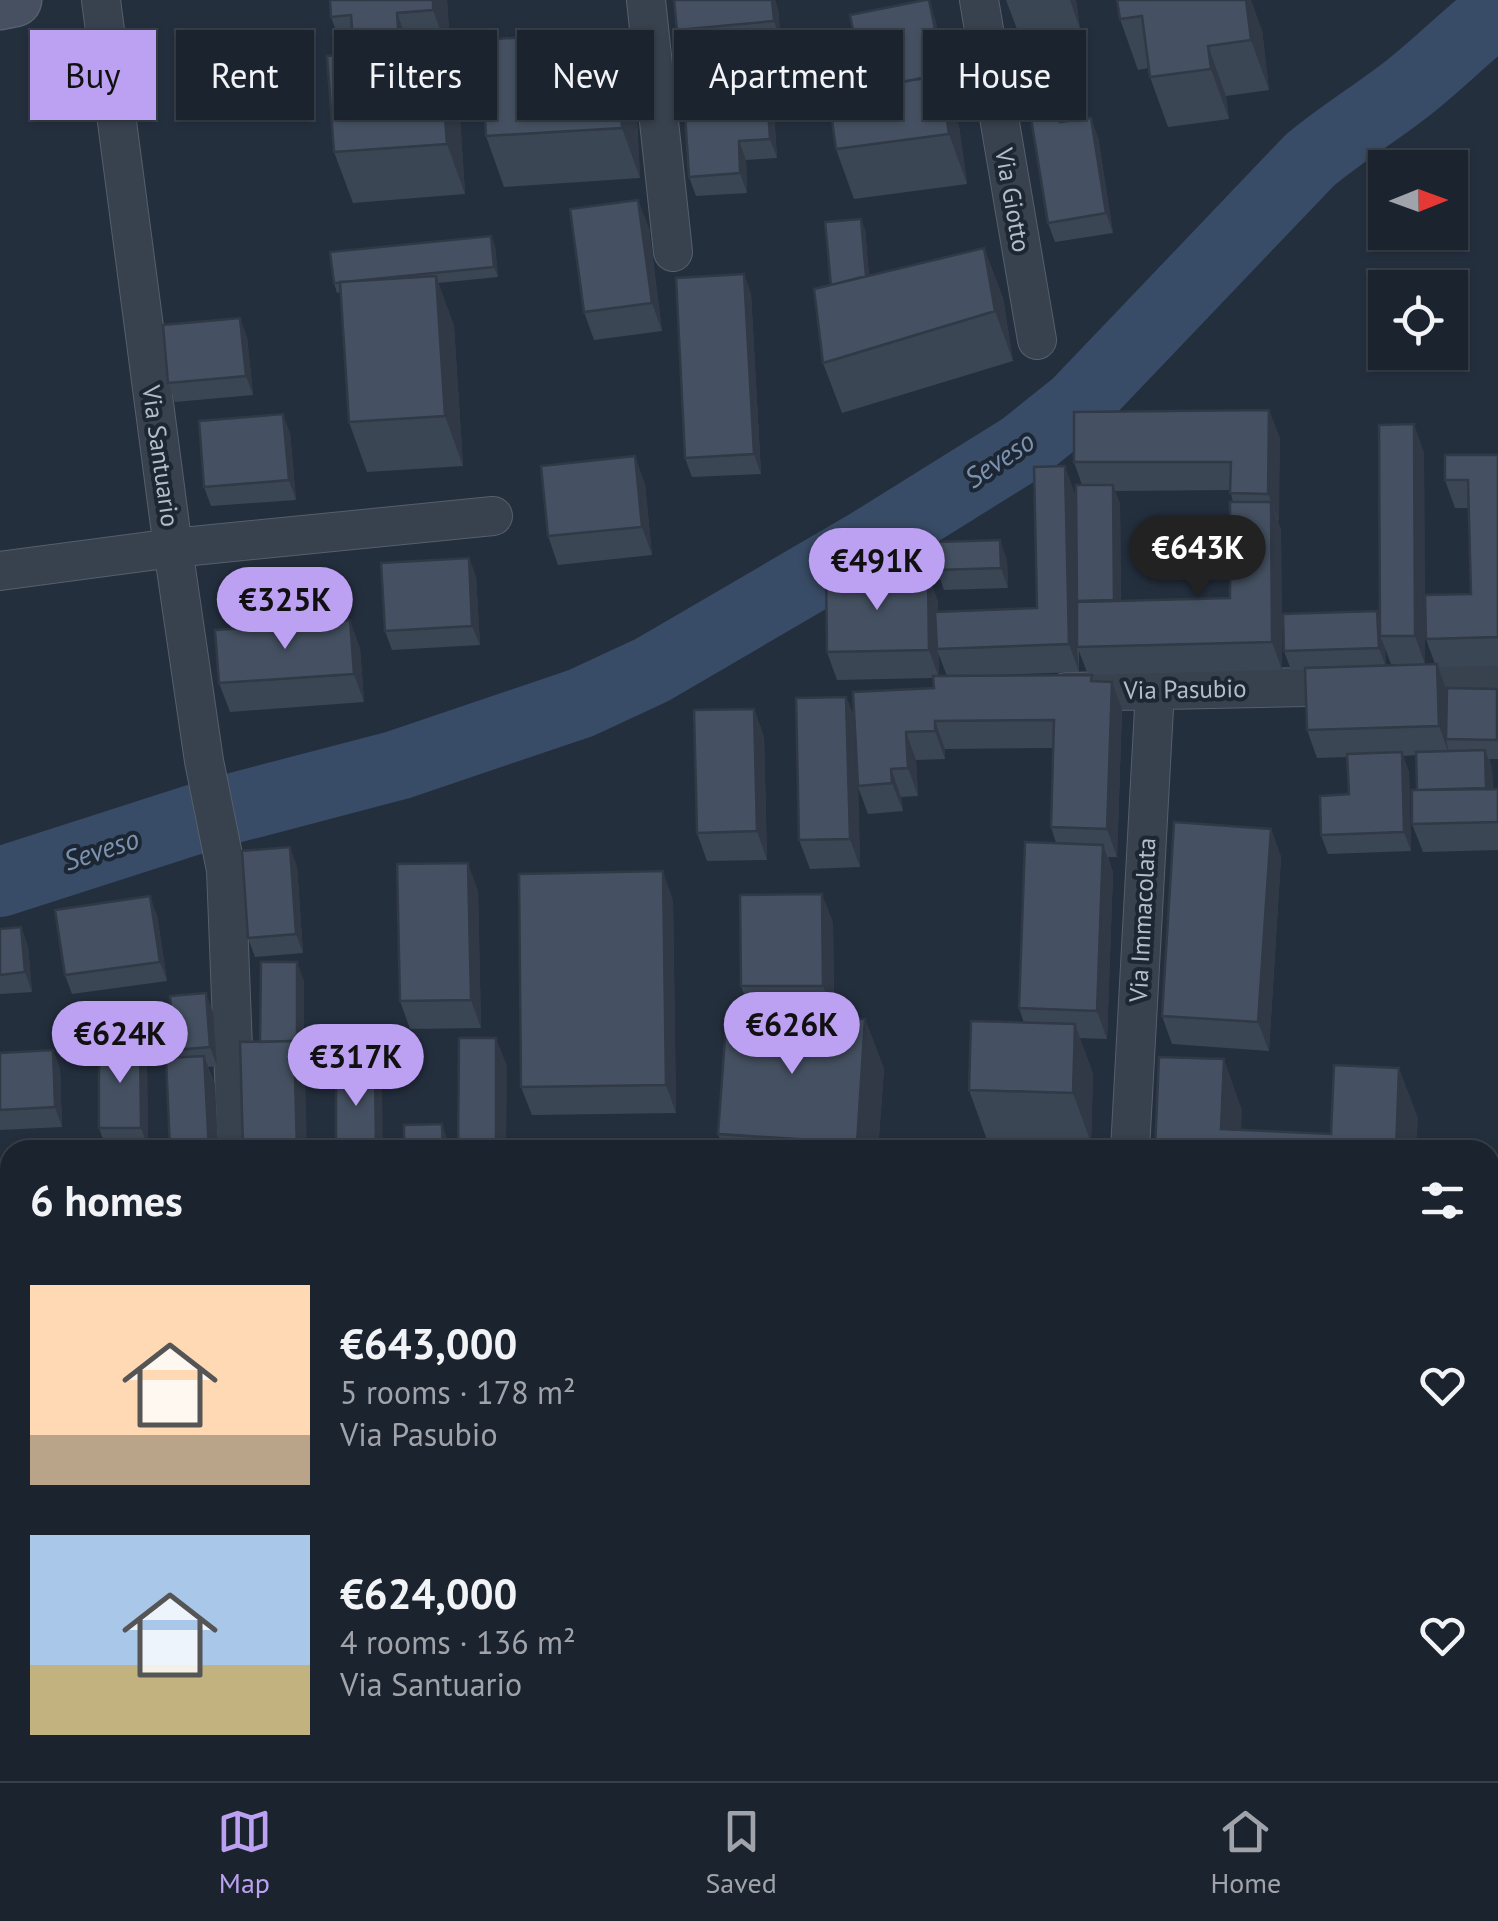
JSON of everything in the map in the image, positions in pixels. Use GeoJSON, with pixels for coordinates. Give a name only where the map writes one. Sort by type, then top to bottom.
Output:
{"type":"FeatureCollection","features":[{"type":"Feature","properties":{"kind":"street"},"geometry":{"type":"LineString","coordinates":[[0,3],[15,0]]}},
{"type":"Feature","properties":{"kind":"street","name":"Via Santuario"},"geometry":{"type":"LineString","coordinates":[[100,0],[173,548],[204,761],[226,870],[237,1140]]}},
{"type":"Feature","properties":{"kind":"street"},"geometry":{"type":"LineString","coordinates":[[646,0],[673,252]]}},
{"type":"Feature","properties":{"kind":"street","name":"Via Giotto"},"geometry":{"type":"LineString","coordinates":[[979,0],[1037,340]]}},
{"type":"Feature","properties":{"kind":"street"},"geometry":{"type":"LineString","coordinates":[[0,571],[173,548],[492,516]]}},
{"type":"Feature","properties":{"kind":"street","name":"Via Pasubio"},"geometry":{"type":"LineString","coordinates":[[1040,693],[1498,683]]}},
{"type":"Feature","properties":{"kind":"street","name":"Via Immacolata"},"geometry":{"type":"LineString","coordinates":[[1131,1140],[1155,690]]}},
{"type":"Feature","properties":{"kind":"building"},"geometry":{"type":"Polygon","coordinates":[[[330,0],[433,0],[433,10],[397,13],[398,30],[352,30],[351,15],[331,17],[330,0]]]}},
{"type":"Feature","properties":{"kind":"building"},"geometry":{"type":"Polygon","coordinates":[[[674,0],[772,0],[774,21],[677,30],[674,0]]]}},
{"type":"Feature","properties":{"kind":"building"},"geometry":{"type":"Polygon","coordinates":[[[929,0],[935,30],[923,30],[923,78],[903,82],[903,30],[853,30],[850,15],[929,0]]]}},
{"type":"Feature","properties":{"kind":"building"},"geometry":{"type":"Polygon","coordinates":[[[1117,0],[1246,0],[1251,40],[1208,46],[1211,69],[1150,77],[1142,16],[1120,19],[1117,0]]]}},
{"type":"Feature","properties":{"kind":"building"},"geometry":{"type":"Polygon","coordinates":[[[517,38],[517,120],[622,120],[622,128],[486,136],[485,120],[497,120],[497,39],[517,38]]]}},
{"type":"Feature","properties":{"kind":"building"},"geometry":{"type":"Polygon","coordinates":[[[334,55],[334,120],[445,120],[447,144],[334,152],[327,56],[334,55]]]}},
{"type":"Feature","properties":{"kind":"building"},"geometry":{"type":"Polygon","coordinates":[[[923,79],[923,120],[947,120],[949,134],[836,149],[832,120],[903,120],[903,81],[923,79]]]}},
{"type":"Feature","properties":{"kind":"building"},"geometry":{"type":"Polygon","coordinates":[[[1091,118],[1106,213],[1048,223],[1031,120],[1091,118]]]}},
{"type":"Feature","properties":{"kind":"building"},"geometry":{"type":"Polygon","coordinates":[[[685,120],[769,120],[770,139],[739,141],[740,173],[689,177],[685,120]]]}},
{"type":"Feature","properties":{"kind":"building"},"geometry":{"type":"Polygon","coordinates":[[[638,200],[652,303],[584,312],[570,209],[638,200]]]}},
{"type":"Feature","properties":{"kind":"building"},"geometry":{"type":"Polygon","coordinates":[[[861,219],[866,276],[831,285],[825,222],[861,219]]]}},
{"type":"Feature","properties":{"kind":"building"},"geometry":{"type":"Polygon","coordinates":[[[491,236],[494,267],[334,283],[330,252],[491,236]]]}},
{"type":"Feature","properties":{"kind":"building"},"geometry":{"type":"Polygon","coordinates":[[[984,248],[995,311],[823,363],[814,289],[984,248]]]}},
{"type":"Feature","properties":{"kind":"building"},"geometry":{"type":"Polygon","coordinates":[[[744,274],[754,454],[685,458],[676,278],[744,274]]]}},
{"type":"Feature","properties":{"kind":"building"},"geometry":{"type":"Polygon","coordinates":[[[436,276],[445,416],[349,422],[340,282],[436,276]]]}},
{"type":"Feature","properties":{"kind":"building"},"geometry":{"type":"Polygon","coordinates":[[[240,318],[246,376],[168,383],[163,325],[240,318]]]}},
{"type":"Feature","properties":{"kind":"building"},"geometry":{"type":"Polygon","coordinates":[[[1269,410],[1268,494],[1230,493],[1231,462],[1074,462],[1074,412],[1269,410]]]}},
{"type":"Feature","properties":{"kind":"building"},"geometry":{"type":"Polygon","coordinates":[[[283,414],[289,480],[204,487],[199,421],[283,414]]]}},
{"type":"Feature","properties":{"kind":"building"},"geometry":{"type":"Polygon","coordinates":[[[1414,424],[1415,636],[1380,636],[1379,425],[1414,424]]]}},
{"type":"Feature","properties":{"kind":"building"},"geometry":{"type":"Polygon","coordinates":[[[1445,455],[1498,455],[1498,637],[1426,639],[1425,595],[1471,594],[1468,480],[1445,480],[1445,455]]]}},
{"type":"Feature","properties":{"kind":"building"},"geometry":{"type":"Polygon","coordinates":[[[635,456],[642,527],[548,536],[541,466],[635,456]]]}},
{"type":"Feature","properties":{"kind":"building"},"geometry":{"type":"Polygon","coordinates":[[[1065,466],[1069,644],[937,649],[935,612],[1037,608],[1034,467],[1065,466]]]}},
{"type":"Feature","properties":{"kind":"building"},"geometry":{"type":"Polygon","coordinates":[[[1076,485],[1113,485],[1114,600],[1077,601],[1076,485]]]}},
{"type":"Feature","properties":{"kind":"building"},"geometry":{"type":"Polygon","coordinates":[[[1230,502],[1271,502],[1272,642],[1077,647],[1077,602],[1230,598],[1230,502]]]}},
{"type":"Feature","properties":{"kind":"building"},"geometry":{"type":"Polygon","coordinates":[[[1000,540],[1001,568],[937,570],[936,542],[1000,540]]]}},
{"type":"Feature","properties":{"kind":"building"},"geometry":{"type":"Polygon","coordinates":[[[469,558],[472,626],[385,631],[381,563],[469,558]]]}},
{"type":"Feature","properties":{"kind":"building"},"geometry":{"type":"Polygon","coordinates":[[[928,574],[929,650],[827,652],[826,575],[928,574]]]}},
{"type":"Feature","properties":{"kind":"building"},"geometry":{"type":"Polygon","coordinates":[[[1377,611],[1379,648],[1284,651],[1283,614],[1377,611]]]}},
{"type":"Feature","properties":{"kind":"building"},"geometry":{"type":"Polygon","coordinates":[[[350,620],[354,674],[219,683],[215,630],[350,620]]]}},
{"type":"Feature","properties":{"kind":"building"},"geometry":{"type":"Polygon","coordinates":[[[1437,664],[1439,726],[1307,730],[1305,668],[1437,664]]]}},
{"type":"Feature","properties":{"kind":"building"},"geometry":{"type":"Polygon","coordinates":[[[1092,675],[1091,681],[1112,682],[1107,829],[1051,827],[1054,720],[935,721],[935,731],[906,732],[908,768],[891,769],[892,783],[858,786],[853,692],[934,688],[933,676],[1092,675]]]}},
{"type":"Feature","properties":{"kind":"building"},"geometry":{"type":"Polygon","coordinates":[[[1447,688],[1497,689],[1497,740],[1446,739],[1447,688]]]}},
{"type":"Feature","properties":{"kind":"building"},"geometry":{"type":"Polygon","coordinates":[[[846,697],[850,839],[799,840],[796,698],[846,697]]]}},
{"type":"Feature","properties":{"kind":"building"},"geometry":{"type":"Polygon","coordinates":[[[754,709],[757,831],[697,833],[694,710],[754,709]]]}},
{"type":"Feature","properties":{"kind":"building"},"geometry":{"type":"Polygon","coordinates":[[[1485,750],[1486,788],[1417,790],[1416,752],[1485,750]]]}},
{"type":"Feature","properties":{"kind":"building"},"geometry":{"type":"Polygon","coordinates":[[[1402,752],[1404,832],[1321,835],[1320,796],[1349,794],[1347,754],[1402,752]]]}},
{"type":"Feature","properties":{"kind":"building"},"geometry":{"type":"Polygon","coordinates":[[[1498,789],[1498,822],[1412,824],[1412,790],[1498,789]]]}},
{"type":"Feature","properties":{"kind":"building"},"geometry":{"type":"Polygon","coordinates":[[[1174,822],[1271,829],[1258,1022],[1162,1016],[1174,822]]]}},
{"type":"Feature","properties":{"kind":"building"},"geometry":{"type":"Polygon","coordinates":[[[1025,842],[1103,845],[1097,1011],[1019,1008],[1025,842]]]}},
{"type":"Feature","properties":{"kind":"building"},"geometry":{"type":"Polygon","coordinates":[[[290,847],[296,934],[248,938],[242,851],[290,847]]]}},
{"type":"Feature","properties":{"kind":"building"},"geometry":{"type":"Polygon","coordinates":[[[468,863],[471,1000],[400,1001],[397,864],[468,863]]]}},
{"type":"Feature","properties":{"kind":"building"},"geometry":{"type":"Polygon","coordinates":[[[663,871],[666,1085],[521,1087],[519,874],[663,871]]]}},
{"type":"Feature","properties":{"kind":"building"},"geometry":{"type":"Polygon","coordinates":[[[822,894],[823,986],[741,986],[740,895],[822,894]]]}},
{"type":"Feature","properties":{"kind":"building"},"geometry":{"type":"Polygon","coordinates":[[[150,896],[160,962],[65,975],[55,910],[150,896]]]}},
{"type":"Feature","properties":{"kind":"building"},"geometry":{"type":"Polygon","coordinates":[[[21,927],[25,972],[0,975],[0,929],[21,927]]]}},
{"type":"Feature","properties":{"kind":"building"},"geometry":{"type":"Polygon","coordinates":[[[261,962],[297,962],[297,1044],[260,1042],[261,962]]]}},
{"type":"Feature","properties":{"kind":"building"},"geometry":{"type":"Polygon","coordinates":[[[206,993],[210,1047],[175,1050],[170,996],[206,993]]]}},
{"type":"Feature","properties":{"kind":"building"},"geometry":{"type":"Polygon","coordinates":[[[727,1010],[865,1019],[857,1140],[718,1134],[727,1010]]]}},
{"type":"Feature","properties":{"kind":"building"},"geometry":{"type":"Polygon","coordinates":[[[971,1021],[1075,1024],[1073,1093],[969,1090],[971,1021]]]}},
{"type":"Feature","properties":{"kind":"building"},"geometry":{"type":"Polygon","coordinates":[[[459,1038],[496,1038],[496,1140],[458,1140],[459,1038]]]}},
{"type":"Feature","properties":{"kind":"building"},"geometry":{"type":"Polygon","coordinates":[[[294,1041],[297,1140],[243,1140],[240,1042],[294,1041]]]}},
{"type":"Feature","properties":{"kind":"building"},"geometry":{"type":"Polygon","coordinates":[[[99,1044],[140,1045],[141,1128],[99,1128],[99,1044]]]}},
{"type":"Feature","properties":{"kind":"building"},"geometry":{"type":"Polygon","coordinates":[[[53,1050],[55,1107],[0,1110],[0,1053],[53,1050]]]}},
{"type":"Feature","properties":{"kind":"building"},"geometry":{"type":"Polygon","coordinates":[[[204,1056],[208,1140],[170,1140],[166,1058],[204,1056]]]}},
{"type":"Feature","properties":{"kind":"building"},"geometry":{"type":"Polygon","coordinates":[[[1159,1057],[1224,1059],[1221,1129],[1331,1134],[1334,1065],[1399,1068],[1396,1140],[1155,1140],[1159,1057]]]}},
{"type":"Feature","properties":{"kind":"building"},"geometry":{"type":"Polygon","coordinates":[[[336,1067],[375,1067],[376,1140],[336,1140],[336,1067]]]}},
{"type":"Feature","properties":{"kind":"building"},"geometry":{"type":"Polygon","coordinates":[[[442,1124],[443,1140],[404,1140],[404,1125],[442,1124]]]}},
{"type":"Feature","properties":{"kind":"waterway","name":"Seveso"},"geometry":{"type":"LineString","coordinates":[[230,809],[398,765],[581,703],[652,670],[868,544],[1022,448],[1077,404],[1310,160],[1413,84],[1498,11]]}},
{"type":"Feature","properties":{"kind":"waterway","name":"Seveso"},"geometry":{"type":"LineString","coordinates":[[0,882],[202,817]]}}]}
